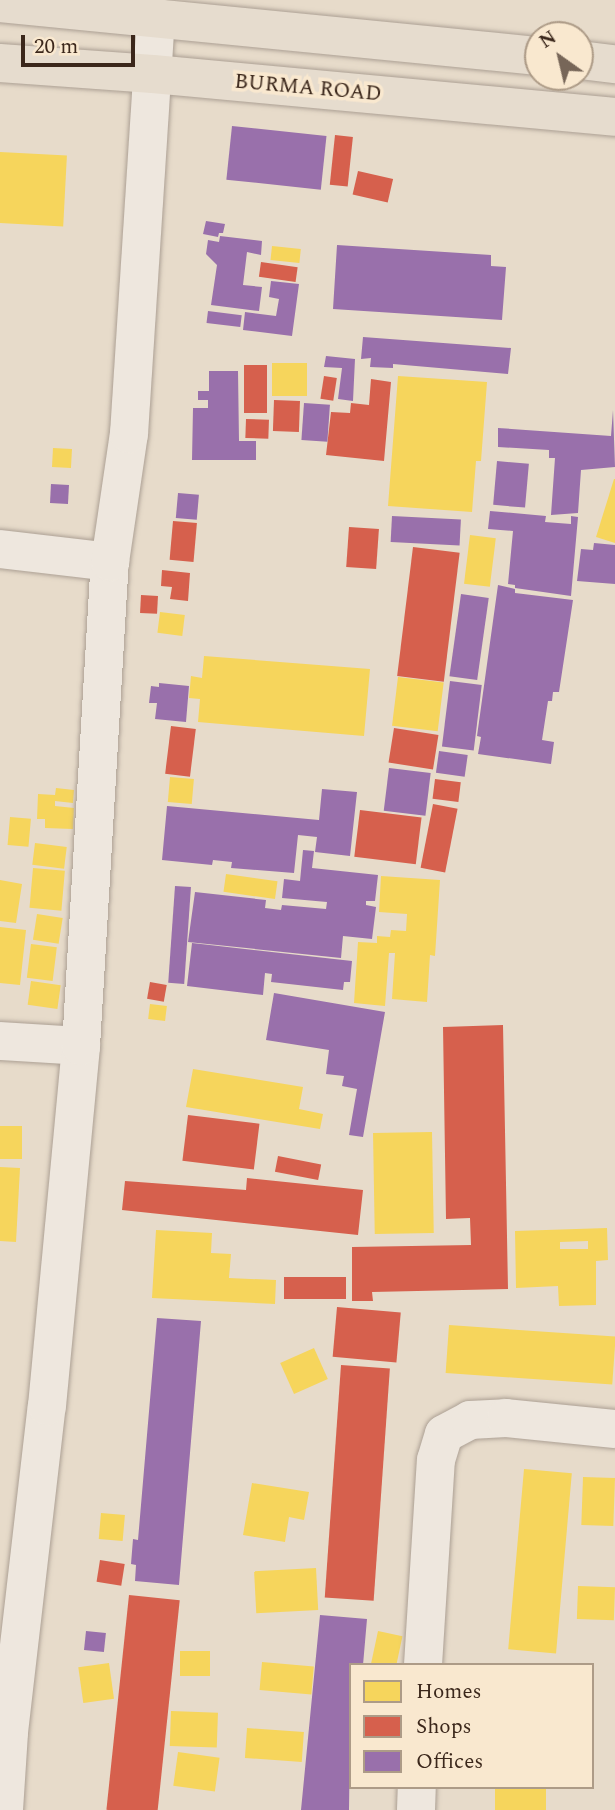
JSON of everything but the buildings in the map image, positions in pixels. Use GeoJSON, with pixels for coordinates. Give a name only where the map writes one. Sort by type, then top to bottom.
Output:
{"type":"FeatureCollection","features":[{"type":"Feature","properties":{"kind":"main road"},"geometry":{"type":"LineString","coordinates":[[0,4],[524,55]]}},
{"type":"Feature","properties":{"kind":"main road"},"geometry":{"type":"LineString","coordinates":[[594,62],[615,64]]}},
{"type":"Feature","properties":{"kind":"main road","name":"BURMA ROAD"},"geometry":{"type":"LineString","coordinates":[[0,63],[153,74],[615,117]]}},
{"type":"Feature","properties":{"kind":"street"},"geometry":{"type":"LineString","coordinates":[[4,1810],[13,1568],[47,1406],[81,1046],[110,562],[129,434],[156,17]]}},
{"type":"Feature","properties":{"kind":"street"},"geometry":{"type":"LineString","coordinates":[[0,549],[110,562]]}},
{"type":"Feature","properties":{"kind":"street"},"geometry":{"type":"LineString","coordinates":[[0,1041],[81,1046]]}},
{"type":"Feature","properties":{"kind":"street"},"geometry":{"type":"LineString","coordinates":[[423,1663],[436,1460],[444,1434],[470,1420],[506,1418],[615,1429]]}},
{"type":"Feature","properties":{"kind":"street"},"geometry":{"type":"LineString","coordinates":[[416,1810],[417,1789]]}}]}
